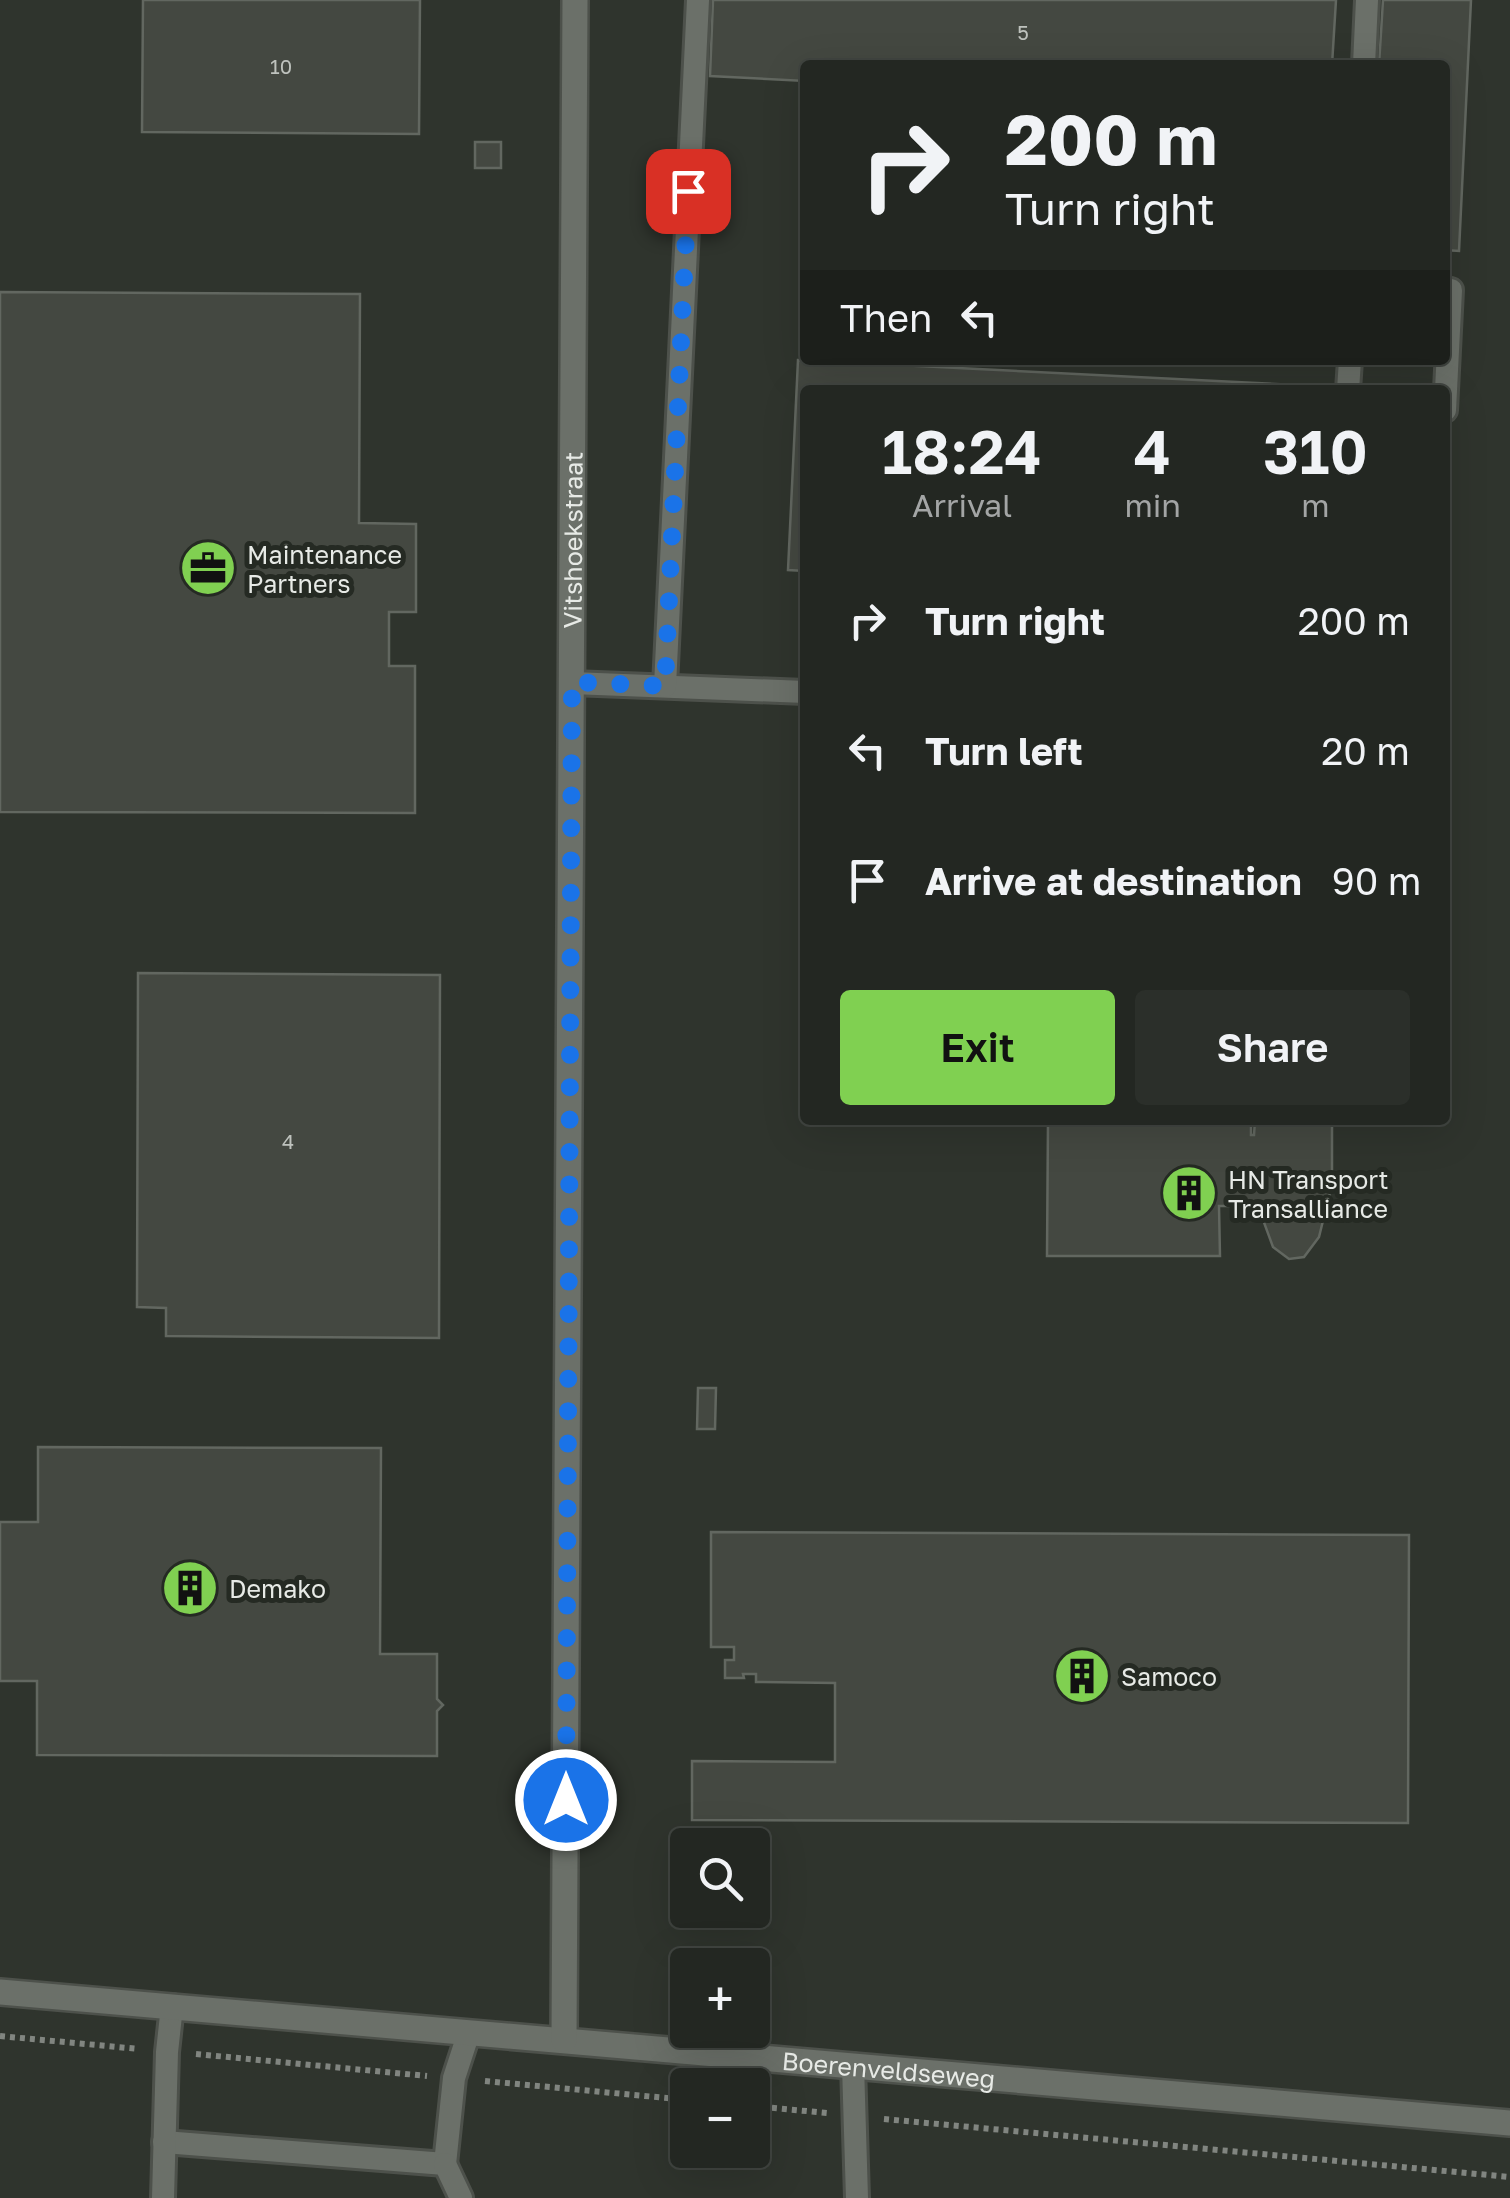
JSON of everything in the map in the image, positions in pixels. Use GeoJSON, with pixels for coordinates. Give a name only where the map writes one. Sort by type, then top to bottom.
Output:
{"type":"FeatureCollection","features":[{"type":"Feature","properties":{"kind":"street","name":"Vitshoekstraat"},"geometry":{"type":"LineString","coordinates":[[564,2040],[575,0]]}},
{"type":"Feature","properties":{"kind":"street","name":"Boerenveldseweg"},"geometry":{"type":"LineString","coordinates":[[0,1992],[1510,2121]]}},
{"type":"Feature","properties":{"kind":"lane"},"geometry":{"type":"LineString","coordinates":[[665,686],[698,0]]}},
{"type":"Feature","properties":{"kind":"lane"},"geometry":{"type":"LineString","coordinates":[[1364,60],[1367,0]]}},
{"type":"Feature","properties":{"kind":"lane"},"geometry":{"type":"LineString","coordinates":[[572,682],[800,692]]}},
{"type":"Feature","properties":{"kind":"lane"},"geometry":{"type":"LineString","coordinates":[[162,2198],[172,2006]]}},
{"type":"Feature","properties":{"kind":"lane"},"geometry":{"type":"LineString","coordinates":[[461,2198],[445,2164],[454,2078],[469,2032]]}},
{"type":"Feature","properties":{"kind":"lane"},"geometry":{"type":"LineString","coordinates":[[853,2065],[857,2198]]}},
{"type":"Feature","properties":{"kind":"lane"},"geometry":{"type":"LineString","coordinates":[[164,2142],[445,2164]]}},
{"type":"Feature","properties":{"kind":"path"},"geometry":{"type":"LineString","coordinates":[[0,2036],[670,2098]]}},
{"type":"Feature","properties":{"kind":"path"},"geometry":{"type":"LineString","coordinates":[[770,2108],[1510,2177]]}},
{"type":"Feature","properties":{"kind":"building"},"geometry":{"type":"Polygon","coordinates":[[[143,0],[420,0],[419,134],[142,132],[143,0]]]}},
{"type":"Feature","properties":{"kind":"building"},"geometry":{"type":"Polygon","coordinates":[[[713,0],[1336,0],[1332,60],[800,60],[800,81],[710,76],[713,0]]]}},
{"type":"Feature","properties":{"kind":"building"},"geometry":{"type":"Polygon","coordinates":[[[1383,0],[1471,0],[1459,251],[1450,250],[1450,60],[1379,60],[1383,0]]]}},
{"type":"Feature","properties":{"kind":"building"},"geometry":{"type":"Polygon","coordinates":[[[475,142],[501,142],[501,168],[475,168],[475,142]]]}},
{"type":"Feature","properties":{"kind":"building","name":"Maintenance Partners"},"geometry":{"type":"Polygon","coordinates":[[[0,292],[360,294],[359,523],[416,524],[416,612],[389,612],[389,666],[415,666],[415,813],[0,812],[0,292]]]}},
{"type":"Feature","properties":{"kind":"building"},"geometry":{"type":"Polygon","coordinates":[[[798,360],[800,365],[897,365],[1295,385],[800,385],[800,571],[788,570],[798,360]]]}},
{"type":"Feature","properties":{"kind":"building"},"geometry":{"type":"Polygon","coordinates":[[[138,973],[440,975],[439,1338],[166,1336],[166,1308],[137,1307],[138,973]]]}},
{"type":"Feature","properties":{"kind":"building","name":"HN Transport Transalliance"},"geometry":{"type":"Polygon","coordinates":[[[1048,1125],[1251,1125],[1254,1135],[1255,1125],[1332,1125],[1332,1184],[1319,1237],[1304,1257],[1289,1259],[1273,1247],[1258,1206],[1219,1206],[1220,1256],[1047,1256],[1048,1125]]]}},
{"type":"Feature","properties":{"kind":"building"},"geometry":{"type":"Polygon","coordinates":[[[698,1388],[716,1388],[715,1429],[697,1429],[698,1388]]]}},
{"type":"Feature","properties":{"kind":"building","name":"Demako"},"geometry":{"type":"Polygon","coordinates":[[[38,1447],[381,1448],[380,1654],[437,1654],[437,1699],[443,1705],[437,1711],[437,1756],[37,1755],[37,1681],[0,1681],[0,1522],[38,1522],[38,1447]]]}},
{"type":"Feature","properties":{"kind":"building","name":"Samoco"},"geometry":{"type":"Polygon","coordinates":[[[711,1532],[1409,1535],[1408,1823],[692,1820],[692,1761],[835,1762],[835,1683],[756,1682],[756,1674],[725,1678],[725,1660],[734,1660],[734,1647],[711,1647],[711,1532]]]}},
{"type":"Feature","properties":{"kind":"place","name":"Maintenance Partners"},"geometry":{"type":"Point","coordinates":[208,568]}},
{"type":"Feature","properties":{"kind":"place","name":"HN Transport Transalliance"},"geometry":{"type":"Point","coordinates":[1189,1193]}},
{"type":"Feature","properties":{"kind":"place","name":"Demako"},"geometry":{"type":"Point","coordinates":[190,1588]}},
{"type":"Feature","properties":{"kind":"place","name":"Samoco"},"geometry":{"type":"Point","coordinates":[1082,1676]}},
{"type":"Feature","properties":{"kind":"route"},"geometry":{"type":"LineString","coordinates":[[566,1800],[572,682],[665,686],[688,191]]}}]}
